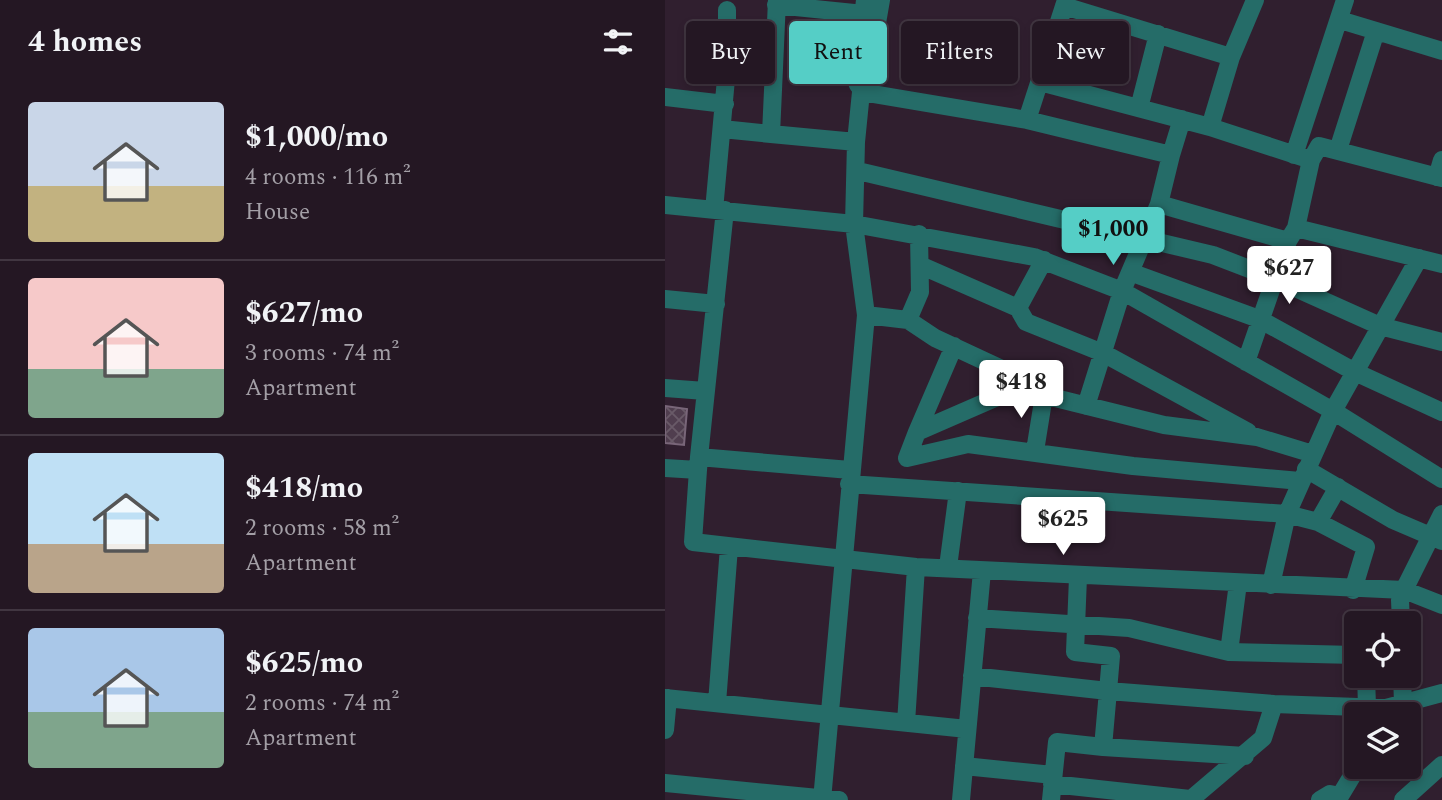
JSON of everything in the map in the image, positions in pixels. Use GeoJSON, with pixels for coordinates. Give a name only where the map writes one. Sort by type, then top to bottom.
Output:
{"type":"FeatureCollection","features":[{"type":"Feature","properties":{"kind":"street"},"geometry":{"type":"LineString","coordinates":[[665,783],[828,800],[830,716],[866,315],[854,224],[858,171],[856,142],[861,92],[867,81],[881,0]]}},
{"type":"Feature","properties":{"kind":"street"},"geometry":{"type":"LineString","coordinates":[[1210,127],[1231,57],[1255,0]]}},
{"type":"Feature","properties":{"kind":"street"},"geometry":{"type":"LineString","coordinates":[[1245,362],[1273,278],[1292,234],[1303,158],[1345,0]]}},
{"type":"Feature","properties":{"kind":"street"},"geometry":{"type":"LineString","coordinates":[[775,46],[777,3],[865,7],[856,80],[861,92]]}},
{"type":"Feature","properties":{"kind":"street"},"geometry":{"type":"LineString","coordinates":[[1059,21],[1065,3],[1231,57]]}},
{"type":"Feature","properties":{"kind":"street"},"geometry":{"type":"LineString","coordinates":[[727,10],[727,21]]}},
{"type":"Feature","properties":{"kind":"street"},"geometry":{"type":"LineString","coordinates":[[1340,20],[1442,51]]}},
{"type":"Feature","properties":{"kind":"street"},"geometry":{"type":"LineString","coordinates":[[1338,150],[1376,31]]}},
{"type":"Feature","properties":{"kind":"street"},"geometry":{"type":"LineString","coordinates":[[1139,108],[1158,34]]}},
{"type":"Feature","properties":{"kind":"street"},"geometry":{"type":"LineString","coordinates":[[726,84],[716,304],[698,463],[693,542],[916,567],[1353,590],[1404,590],[1442,605]]}},
{"type":"Feature","properties":{"kind":"street"},"geometry":{"type":"LineString","coordinates":[[771,134],[773,84]]}},
{"type":"Feature","properties":{"kind":"street"},"geometry":{"type":"LineString","coordinates":[[1027,120],[1038,84]]}},
{"type":"Feature","properties":{"kind":"street"},"geometry":{"type":"LineString","coordinates":[[1047,84],[1210,127],[1303,158]]}},
{"type":"Feature","properties":{"kind":"street"},"geometry":{"type":"LineString","coordinates":[[861,92],[1027,120],[1171,155]]}},
{"type":"Feature","properties":{"kind":"street"},"geometry":{"type":"LineString","coordinates":[[665,97],[725,104]]}},
{"type":"Feature","properties":{"kind":"street"},"geometry":{"type":"LineString","coordinates":[[1086,406],[1122,291],[1159,204],[1182,119]]}},
{"type":"Feature","properties":{"kind":"street"},"geometry":{"type":"LineString","coordinates":[[722,129],[856,142]]}},
{"type":"Feature","properties":{"kind":"street"},"geometry":{"type":"LineString","coordinates":[[1303,158],[1319,146],[1440,172]]}},
{"type":"Feature","properties":{"kind":"street"},"geometry":{"type":"LineString","coordinates":[[858,171],[1213,255],[1273,278],[1380,326],[1442,342]]}},
{"type":"Feature","properties":{"kind":"street"},"geometry":{"type":"LineString","coordinates":[[1159,204],[1442,264]]}},
{"type":"Feature","properties":{"kind":"street"},"geometry":{"type":"LineString","coordinates":[[665,205],[854,224],[919,234],[1044,261],[1122,291],[1333,411],[1442,479]]}},
{"type":"Feature","properties":{"kind":"street"},"geometry":{"type":"LineString","coordinates":[[908,320],[920,292],[922,265],[919,234]]}},
{"type":"Feature","properties":{"kind":"street"},"geometry":{"type":"LineString","coordinates":[[1271,585],[1287,514],[1307,468],[1333,411],[1419,258]]}},
{"type":"Feature","properties":{"kind":"street"},"geometry":{"type":"LineString","coordinates":[[1018,308],[1044,261]]}},
{"type":"Feature","properties":{"kind":"street"},"geometry":{"type":"LineString","coordinates":[[922,265],[1018,308],[1027,322],[1103,353],[1257,437],[1394,520],[1437,538]]}},
{"type":"Feature","properties":{"kind":"street"},"geometry":{"type":"LineString","coordinates":[[1130,272],[1259,319],[1355,372],[1442,412]]}},
{"type":"Feature","properties":{"kind":"street"},"geometry":{"type":"LineString","coordinates":[[665,299],[716,304]]}},
{"type":"Feature","properties":{"kind":"street"},"geometry":{"type":"LineString","coordinates":[[866,315],[908,320],[1008,372],[1040,394]]}},
{"type":"Feature","properties":{"kind":"street"},"geometry":{"type":"LineString","coordinates":[[954,346],[907,458],[968,444],[1133,466],[1307,468]]}},
{"type":"Feature","properties":{"kind":"street"},"geometry":{"type":"LineString","coordinates":[[665,388],[705,391]]}},
{"type":"Feature","properties":{"kind":"street"},"geometry":{"type":"LineString","coordinates":[[917,432],[1002,395],[1040,394],[1164,425],[1257,437]]}},
{"type":"Feature","properties":{"kind":"street"},"geometry":{"type":"LineString","coordinates":[[1035,451],[1040,394]]}},
{"type":"Feature","properties":{"kind":"street"},"geometry":{"type":"LineString","coordinates":[[665,468],[698,463],[850,477],[958,491],[1287,514],[1318,522],[1366,547],[1353,590]]}},
{"type":"Feature","properties":{"kind":"street"},"geometry":{"type":"LineString","coordinates":[[1318,522],[1338,487]]}},
{"type":"Feature","properties":{"kind":"street"},"geometry":{"type":"LineString","coordinates":[[947,567],[958,491]]}},
{"type":"Feature","properties":{"kind":"street"},"geometry":{"type":"LineString","coordinates":[[1400,611],[1400,600],[1404,590],[1437,538],[1442,514]]}},
{"type":"Feature","properties":{"kind":"street"},"geometry":{"type":"LineString","coordinates":[[717,703],[729,547]]}},
{"type":"Feature","properties":{"kind":"street"},"geometry":{"type":"LineString","coordinates":[[905,723],[916,567]]}},
{"type":"Feature","properties":{"kind":"street"},"geometry":{"type":"LineString","coordinates":[[961,800],[982,570]]}},
{"type":"Feature","properties":{"kind":"street"},"geometry":{"type":"LineString","coordinates":[[1078,577],[1075,652],[1111,656],[1103,747]]}},
{"type":"Feature","properties":{"kind":"street"},"geometry":{"type":"LineString","coordinates":[[1229,652],[1238,583]]}},
{"type":"Feature","properties":{"kind":"street"},"geometry":{"type":"LineString","coordinates":[[977,618],[1129,628],[1229,652],[1344,655]]}},
{"type":"Feature","properties":{"kind":"street"},"geometry":{"type":"LineString","coordinates":[[972,676],[1108,691],[1344,707]]}},
{"type":"Feature","properties":{"kind":"street"},"geometry":{"type":"LineString","coordinates":[[1408,702],[1442,693]]}},
{"type":"Feature","properties":{"kind":"street"},"geometry":{"type":"LineString","coordinates":[[665,730],[667,698],[967,729]]}},
{"type":"Feature","properties":{"kind":"street"},"geometry":{"type":"LineString","coordinates":[[964,766],[1052,786],[1190,799],[1245,756],[1263,738],[1274,704]]}},
{"type":"Feature","properties":{"kind":"street"},"geometry":{"type":"LineString","coordinates":[[1052,786],[1057,742],[1245,756]]}},
{"type":"Feature","properties":{"kind":"street"},"geometry":{"type":"LineString","coordinates":[[1403,800],[1442,765]]}},
{"type":"Feature","properties":{"kind":"street"},"geometry":{"type":"LineString","coordinates":[[1320,800],[1330,794],[1341,798],[1351,779]]}},
{"type":"Feature","properties":{"kind":"building"},"geometry":{"type":"Polygon","coordinates":[[[665,406],[687,409],[684,445],[665,443],[665,406]]]}}]}
